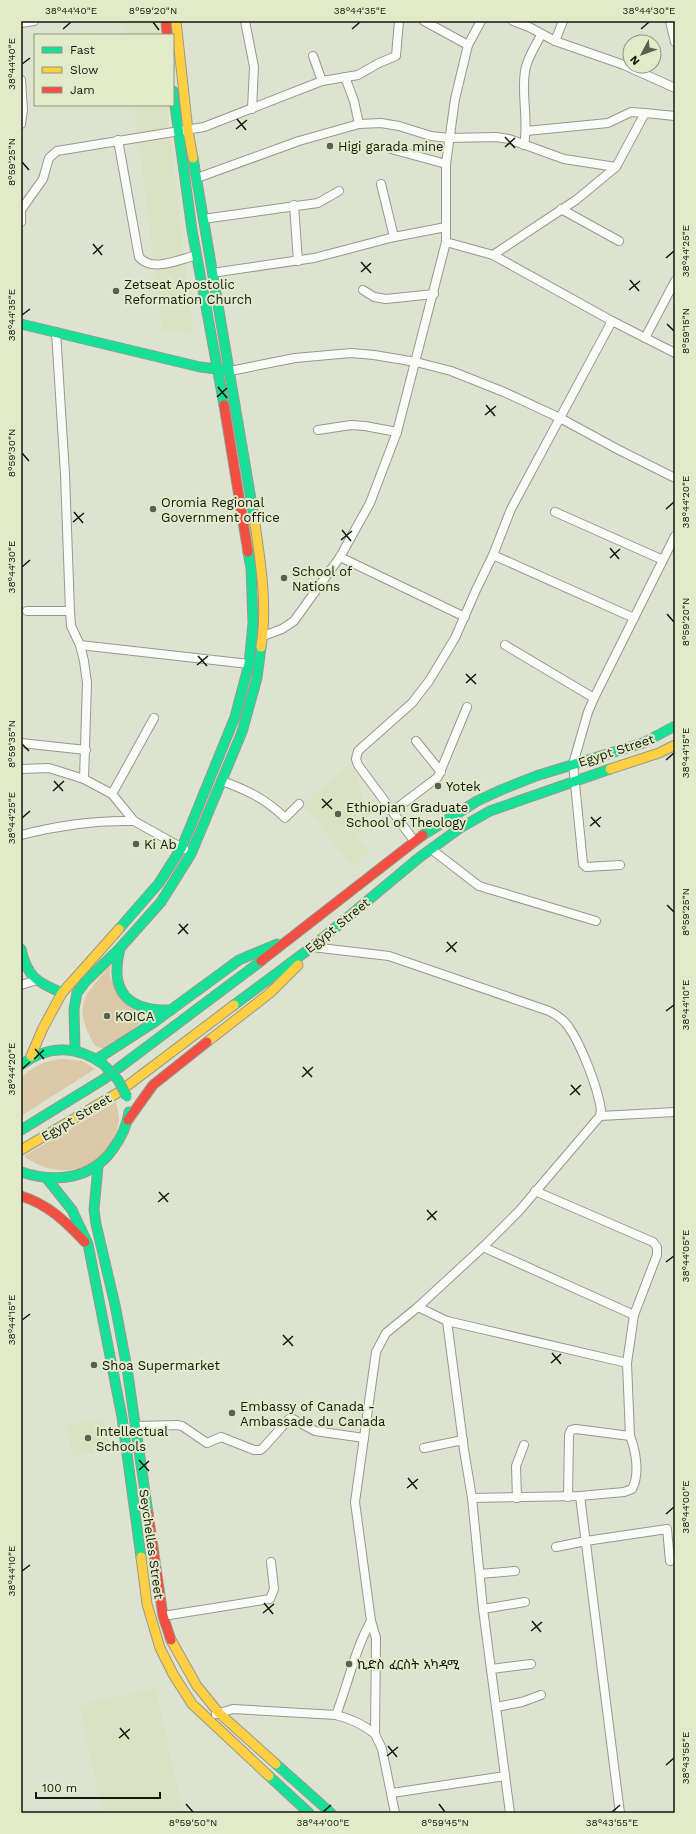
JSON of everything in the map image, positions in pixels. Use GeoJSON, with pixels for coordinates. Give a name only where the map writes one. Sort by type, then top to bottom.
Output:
{"type":"FeatureCollection","features":[{"type":"Feature","properties":{"kind":"main road"},"geometry":{"type":"LineString","coordinates":[[166,21],[167,34]]}},
{"type":"Feature","properties":{"kind":"main road"},"geometry":{"type":"LineString","coordinates":[[75,1050],[74,1009],[77,993],[86,981],[120,948],[161,902],[191,854],[222,781],[245,720],[257,678],[263,636],[264,615],[260,562],[249,480],[188,131],[176,21]]}},
{"type":"Feature","properties":{"kind":"main road"},"geometry":{"type":"LineString","coordinates":[[21,1065],[31,1056],[43,1028],[62,993],[159,883],[182,847],[235,718],[250,664],[254,623],[251,568],[218,369],[196,255],[174,99]]}},
{"type":"Feature","properties":{"kind":"main road"},"geometry":{"type":"LineString","coordinates":[[192,230],[204,229]]}},
{"type":"Feature","properties":{"kind":"main road"},"geometry":{"type":"LineString","coordinates":[[21,324],[200,367],[230,371]]}},
{"type":"Feature","properties":{"kind":"main road"},"geometry":{"type":"LineString","coordinates":[[235,718],[245,720]]}},
{"type":"Feature","properties":{"kind":"main road","name":"Egypt Street"},"geometry":{"type":"LineString","coordinates":[[21,1130],[104,1079],[286,942],[435,826],[477,801],[536,776],[643,743],[675,726]]}},
{"type":"Feature","properties":{"kind":"main road","name":"Egypt Street"},"geometry":{"type":"LineString","coordinates":[[21,1150],[119,1092],[310,948],[430,849],[460,828],[490,811],[575,780],[636,761],[675,745]]}},
{"type":"Feature","properties":{"kind":"main road"},"geometry":{"type":"LineString","coordinates":[[97,1059],[122,1044],[171,1010],[223,970],[239,960],[266,947],[286,942]]}},
{"type":"Feature","properties":{"kind":"main road"},"geometry":{"type":"LineString","coordinates":[[120,948],[114,969],[117,986],[126,999],[133,1005],[145,1010],[171,1010]]}},
{"type":"Feature","properties":{"kind":"main road"},"geometry":{"type":"LineString","coordinates":[[21,1172],[48,1180],[66,1179],[82,1175],[98,1166],[112,1152],[137,1105],[153,1085],[270,993],[297,966],[310,948]]}},
{"type":"Feature","properties":{"kind":"main road"},"geometry":{"type":"LineString","coordinates":[[21,949],[27,971],[37,980],[62,993]]}},
{"type":"Feature","properties":{"kind":"main road"},"geometry":{"type":"LineString","coordinates":[[31,1056],[51,1050],[75,1050],[86,1053],[97,1059],[118,1080],[127,1097],[130,1106],[128,1120]]}},
{"type":"Feature","properties":{"kind":"main road","name":"Seychelles Street"},"geometry":{"type":"LineString","coordinates":[[98,1166],[94,1210],[96,1224],[115,1305],[127,1368],[163,1616],[169,1636],[184,1666],[197,1686],[219,1713],[331,1813]]}},
{"type":"Feature","properties":{"kind":"main road","name":"Seychelles Street"},"geometry":{"type":"LineString","coordinates":[[48,1180],[69,1203],[81,1224],[88,1244],[122,1417],[147,1604],[156,1636],[173,1674],[192,1704],[309,1813]]}},
{"type":"Feature","properties":{"kind":"main road"},"geometry":{"type":"LineString","coordinates":[[21,1196],[46,1206],[57,1214],[88,1244]]}},
{"type":"Feature","properties":{"kind":"street"},"geometry":{"type":"LineString","coordinates":[[21,23],[34,21]]}},
{"type":"Feature","properties":{"kind":"street"},"geometry":{"type":"LineString","coordinates":[[245,21],[254,67],[252,109]]}},
{"type":"Feature","properties":{"kind":"street"},"geometry":{"type":"LineString","coordinates":[[21,222],[21,210],[43,179],[53,153],[58,150],[178,131],[188,131],[204,127],[322,81],[364,72],[379,63],[396,56],[399,21]]}},
{"type":"Feature","properties":{"kind":"street"},"geometry":{"type":"LineString","coordinates":[[424,21],[468,45]]}},
{"type":"Feature","properties":{"kind":"street"},"geometry":{"type":"LineString","coordinates":[[263,636],[294,622],[340,557],[370,503],[397,432],[434,294],[446,242],[446,164],[455,99],[468,45],[481,21]]}},
{"type":"Feature","properties":{"kind":"street"},"geometry":{"type":"LineString","coordinates":[[513,21],[529,27],[555,42],[624,65],[675,88]]}},
{"type":"Feature","properties":{"kind":"street"},"geometry":{"type":"LineString","coordinates":[[555,42],[563,21]]}},
{"type":"Feature","properties":{"kind":"street"},"geometry":{"type":"LineString","coordinates":[[670,21],[675,42]]}},
{"type":"Feature","properties":{"kind":"street"},"geometry":{"type":"LineString","coordinates":[[524,145],[526,131],[525,72],[529,56],[541,35]]}},
{"type":"Feature","properties":{"kind":"street"},"geometry":{"type":"LineString","coordinates":[[313,56],[322,81]]}},
{"type":"Feature","properties":{"kind":"street"},"geometry":{"type":"LineString","coordinates":[[345,77],[354,101],[359,124]]}},
{"type":"Feature","properties":{"kind":"street"},"geometry":{"type":"LineString","coordinates":[[21,80],[21,124]]}},
{"type":"Feature","properties":{"kind":"street"},"geometry":{"type":"LineString","coordinates":[[526,131],[608,123],[632,112],[675,116]]}},
{"type":"Feature","properties":{"kind":"street"},"geometry":{"type":"LineString","coordinates":[[492,255],[595,185],[616,167],[646,113]]}},
{"type":"Feature","properties":{"kind":"street"},"geometry":{"type":"LineString","coordinates":[[197,178],[300,141],[359,124],[381,123],[399,126],[422,134],[449,138],[496,137],[509,139],[564,159],[616,167]]}},
{"type":"Feature","properties":{"kind":"street"},"geometry":{"type":"LineString","coordinates":[[118,140],[139,258],[144,263],[150,265],[167,263],[196,255]]}},
{"type":"Feature","properties":{"kind":"street"},"geometry":{"type":"LineString","coordinates":[[391,149],[446,164]]}},
{"type":"Feature","properties":{"kind":"street"},"geometry":{"type":"LineString","coordinates":[[381,184],[394,237]]}},
{"type":"Feature","properties":{"kind":"street"},"geometry":{"type":"LineString","coordinates":[[203,219],[294,205],[318,203],[339,191]]}},
{"type":"Feature","properties":{"kind":"street"},"geometry":{"type":"LineString","coordinates":[[294,205],[298,261]]}},
{"type":"Feature","properties":{"kind":"street"},"geometry":{"type":"LineString","coordinates":[[561,209],[619,241]]}},
{"type":"Feature","properties":{"kind":"street"},"geometry":{"type":"LineString","coordinates":[[212,273],[298,261],[394,237],[446,227]]}},
{"type":"Feature","properties":{"kind":"street"},"geometry":{"type":"LineString","coordinates":[[446,242],[492,255],[612,321],[675,353]]}},
{"type":"Feature","properties":{"kind":"street"},"geometry":{"type":"LineString","coordinates":[[645,338],[675,281]]}},
{"type":"Feature","properties":{"kind":"street"},"geometry":{"type":"LineString","coordinates":[[363,290],[374,297],[386,299],[434,294]]}},
{"type":"Feature","properties":{"kind":"street"},"geometry":{"type":"LineString","coordinates":[[415,842],[358,765],[356,759],[358,751],[412,703],[429,681],[456,638],[464,617],[493,555],[511,509],[612,321]]}},
{"type":"Feature","properties":{"kind":"street"},"geometry":{"type":"LineString","coordinates":[[56,332],[65,474],[71,626],[80,646],[87,683],[84,779]]}},
{"type":"Feature","properties":{"kind":"street"},"geometry":{"type":"LineString","coordinates":[[230,371],[295,358],[344,353],[374,355],[416,362],[451,371],[504,392],[560,418],[675,478]]}},
{"type":"Feature","properties":{"kind":"street"},"geometry":{"type":"LineString","coordinates":[[318,430],[350,425],[365,426],[397,432]]}},
{"type":"Feature","properties":{"kind":"street"},"geometry":{"type":"LineString","coordinates":[[555,512],[663,560]]}},
{"type":"Feature","properties":{"kind":"street"},"geometry":{"type":"LineString","coordinates":[[620,865],[586,867],[583,864],[573,764],[588,712],[594,698],[663,560],[674,542]]}},
{"type":"Feature","properties":{"kind":"street"},"geometry":{"type":"LineString","coordinates":[[493,555],[634,618]]}},
{"type":"Feature","properties":{"kind":"street"},"geometry":{"type":"LineString","coordinates":[[340,557],[464,617]]}},
{"type":"Feature","properties":{"kind":"street"},"geometry":{"type":"LineString","coordinates":[[27,611],[70,611]]}},
{"type":"Feature","properties":{"kind":"street"},"geometry":{"type":"LineString","coordinates":[[505,645],[594,698]]}},
{"type":"Feature","properties":{"kind":"street"},"geometry":{"type":"LineString","coordinates":[[80,646],[250,664]]}},
{"type":"Feature","properties":{"kind":"street"},"geometry":{"type":"LineString","coordinates":[[393,811],[438,777],[467,707]]}},
{"type":"Feature","properties":{"kind":"street"},"geometry":{"type":"LineString","coordinates":[[112,794],[154,718]]}},
{"type":"Feature","properties":{"kind":"street"},"geometry":{"type":"LineString","coordinates":[[416,741],[441,772]]}},
{"type":"Feature","properties":{"kind":"street"},"geometry":{"type":"LineString","coordinates":[[21,743],[86,750]]}},
{"type":"Feature","properties":{"kind":"street"},"geometry":{"type":"LineString","coordinates":[[21,770],[48,768],[84,779],[112,794],[134,821],[182,847],[191,854]]}},
{"type":"Feature","properties":{"kind":"street"},"geometry":{"type":"LineString","coordinates":[[222,781],[241,788],[271,804],[285,818],[299,804]]}},
{"type":"Feature","properties":{"kind":"street"},"geometry":{"type":"LineString","coordinates":[[21,835],[52,826],[101,820],[134,821]]}},
{"type":"Feature","properties":{"kind":"street"},"geometry":{"type":"LineString","coordinates":[[430,849],[479,886],[596,921]]}},
{"type":"Feature","properties":{"kind":"street"},"geometry":{"type":"LineString","coordinates":[[310,948],[389,956],[549,1011],[561,1018],[569,1027],[585,1061],[600,1102],[600,1116],[535,1191],[483,1247],[418,1307],[386,1333],[376,1352],[355,1502],[371,1621],[376,1638],[375,1734]]}},
{"type":"Feature","properties":{"kind":"street"},"geometry":{"type":"LineString","coordinates":[[21,985],[37,980]]}},
{"type":"Feature","properties":{"kind":"street"},"geometry":{"type":"LineString","coordinates":[[600,1116],[675,1112]]}},
{"type":"Feature","properties":{"kind":"street"},"geometry":{"type":"LineString","coordinates":[[472,1498],[568,1497],[624,1492],[632,1489],[635,1485],[636,1466],[634,1445],[630,1436],[627,1362],[634,1315],[657,1255],[657,1247],[653,1242],[535,1191]]}},
{"type":"Feature","properties":{"kind":"street"},"geometry":{"type":"LineString","coordinates":[[483,1247],[634,1315]]}},
{"type":"Feature","properties":{"kind":"street"},"geometry":{"type":"LineString","coordinates":[[418,1307],[447,1322],[627,1362]]}},
{"type":"Feature","properties":{"kind":"street"},"geometry":{"type":"LineString","coordinates":[[447,1322],[472,1498],[483,1609],[510,1813]]}},
{"type":"Feature","properties":{"kind":"street"},"geometry":{"type":"LineString","coordinates":[[135,1426],[177,1425],[207,1443],[221,1437],[254,1450],[263,1448],[289,1419],[293,1419],[315,1431],[364,1438]]}},
{"type":"Feature","properties":{"kind":"street"},"geometry":{"type":"LineString","coordinates":[[568,1497],[569,1435],[571,1430],[576,1429],[630,1436]]}},
{"type":"Feature","properties":{"kind":"street"},"geometry":{"type":"LineString","coordinates":[[424,1448],[463,1440]]}},
{"type":"Feature","properties":{"kind":"street"},"geometry":{"type":"LineString","coordinates":[[517,1498],[516,1466],[524,1445]]}},
{"type":"Feature","properties":{"kind":"street"},"geometry":{"type":"LineString","coordinates":[[580,1496],[620,1813]]}},
{"type":"Feature","properties":{"kind":"street"},"geometry":{"type":"LineString","coordinates":[[556,1547],[667,1528],[670,1561]]}},
{"type":"Feature","properties":{"kind":"street"},"geometry":{"type":"LineString","coordinates":[[163,1616],[270,1599],[274,1589],[271,1562]]}},
{"type":"Feature","properties":{"kind":"street"},"geometry":{"type":"LineString","coordinates":[[480,1574],[515,1571]]}},
{"type":"Feature","properties":{"kind":"street"},"geometry":{"type":"LineString","coordinates":[[483,1609],[525,1602]]}},
{"type":"Feature","properties":{"kind":"street"},"geometry":{"type":"LineString","coordinates":[[336,1715],[348,1685],[361,1638],[371,1621]]}},
{"type":"Feature","properties":{"kind":"street"},"geometry":{"type":"LineString","coordinates":[[491,1669],[532,1664]]}},
{"type":"Feature","properties":{"kind":"street"},"geometry":{"type":"LineString","coordinates":[[496,1707],[522,1702],[542,1695]]}},
{"type":"Feature","properties":{"kind":"street"},"geometry":{"type":"LineString","coordinates":[[207,1718],[233,1709],[336,1715],[352,1719],[363,1724],[375,1734],[382,1749],[395,1813]]}},
{"type":"Feature","properties":{"kind":"street"},"geometry":{"type":"LineString","coordinates":[[392,1793],[505,1776]]}},
{"type":"Feature","properties":{"kind":"shaded area"},"geometry":{"type":"Polygon","coordinates":[[[123,21],[158,21],[160,34],[125,34],[123,21]]]}},
{"type":"Feature","properties":{"kind":"shaded area"},"geometry":{"type":"Polygon","coordinates":[[[134,106],[167,106],[193,333],[162,331],[134,106]]]}},
{"type":"Feature","properties":{"kind":"shaded area","name":"Ethiopian Graduate School of Theology"},"geometry":{"type":"Polygon","coordinates":[[[354,762],[369,824],[356,835],[369,853],[352,867],[303,803],[354,762]]]}},
{"type":"Feature","properties":{"kind":"shaded area"},"geometry":{"type":"Polygon","coordinates":[[[110,966],[110,978],[151,1014],[118,1041],[104,1049],[95,1046],[84,1021],[83,1011],[87,994],[110,966]]]}},
{"type":"Feature","properties":{"kind":"shaded area"},"geometry":{"type":"Polygon","coordinates":[[[63,1059],[82,1061],[95,1069],[21,1116],[21,1078],[40,1064],[63,1059]]]}},
{"type":"Feature","properties":{"kind":"shaded area"},"geometry":{"type":"Polygon","coordinates":[[[116,1102],[119,1120],[115,1137],[107,1150],[96,1160],[83,1167],[68,1170],[53,1169],[38,1165],[24,1156],[116,1102]]]}},
{"type":"Feature","properties":{"kind":"shaded area","name":"Intellectual Schools"},"geometry":{"type":"Polygon","coordinates":[[[105,1419],[110,1451],[72,1456],[66,1424],[105,1419]]]}},
{"type":"Feature","properties":{"kind":"shaded area"},"geometry":{"type":"Polygon","coordinates":[[[156,1688],[183,1813],[102,1813],[79,1704],[156,1688]]]}},
{"type":"Feature","properties":{"kind":"traffic: fast"},"geometry":{"type":"LineString","coordinates":[[174,98],[192,230],[224,405]]}},
{"type":"Feature","properties":{"kind":"traffic: fast"},"geometry":{"type":"LineString","coordinates":[[193,158],[254,517]]}},
{"type":"Feature","properties":{"kind":"traffic: fast"},"geometry":{"type":"LineString","coordinates":[[21,324],[200,367],[226,370]]}},
{"type":"Feature","properties":{"kind":"traffic: fast"},"geometry":{"type":"LineString","coordinates":[[119,929],[159,883],[182,847],[235,717],[249,664],[253,623],[251,568],[248,552]]}},
{"type":"Feature","properties":{"kind":"traffic: fast"},"geometry":{"type":"LineString","coordinates":[[75,1050],[74,1009],[77,993],[86,981],[120,948],[161,902],[191,854],[242,732],[257,678],[261,647]]}},
{"type":"Feature","properties":{"kind":"traffic: fast"},"geometry":{"type":"LineString","coordinates":[[423,835],[477,801],[501,790],[536,776],[643,743],[675,726]]}},
{"type":"Feature","properties":{"kind":"traffic: fast"},"geometry":{"type":"LineString","coordinates":[[234,1005],[312,947],[420,857],[460,828],[490,811],[610,769]]}},
{"type":"Feature","properties":{"kind":"traffic: fast"},"geometry":{"type":"LineString","coordinates":[[97,1059],[153,1023],[239,960],[277,944]]}},
{"type":"Feature","properties":{"kind":"traffic: fast"},"geometry":{"type":"LineString","coordinates":[[21,949],[26,966],[34,977],[40,982],[62,993]]}},
{"type":"Feature","properties":{"kind":"traffic: fast"},"geometry":{"type":"LineString","coordinates":[[120,949],[117,964],[117,977],[125,996],[143,1007],[171,1010]]}},
{"type":"Feature","properties":{"kind":"traffic: fast"},"geometry":{"type":"LineString","coordinates":[[21,1130],[104,1079],[261,961]]}},
{"type":"Feature","properties":{"kind":"traffic: fast"},"geometry":{"type":"LineString","coordinates":[[21,1065],[31,1058],[41,1054],[62,1050],[82,1053],[103,1064]]}},
{"type":"Feature","properties":{"kind":"traffic: fast"},"geometry":{"type":"LineString","coordinates":[[105,1066],[118,1080],[127,1097]]}},
{"type":"Feature","properties":{"kind":"traffic: fast"},"geometry":{"type":"LineString","coordinates":[[21,1172],[59,1178],[83,1173],[94,1167],[104,1159],[116,1145],[125,1127],[129,1112]]}},
{"type":"Feature","properties":{"kind":"traffic: fast"},"geometry":{"type":"LineString","coordinates":[[98,1166],[94,1210],[96,1224],[115,1305],[127,1368],[148,1513]]}},
{"type":"Feature","properties":{"kind":"traffic: fast"},"geometry":{"type":"LineString","coordinates":[[48,1180],[72,1210],[88,1244],[122,1417],[141,1557]]}},
{"type":"Feature","properties":{"kind":"traffic: fast"},"geometry":{"type":"LineString","coordinates":[[276,1764],[331,1813]]}},
{"type":"Feature","properties":{"kind":"traffic: fast"},"geometry":{"type":"LineString","coordinates":[[269,1776],[309,1813]]}},
{"type":"Feature","properties":{"kind":"traffic: slow"},"geometry":{"type":"LineString","coordinates":[[176,21],[188,131],[193,158]]}},
{"type":"Feature","properties":{"kind":"traffic: slow"},"geometry":{"type":"LineString","coordinates":[[254,517],[261,566],[264,615],[261,647]]}},
{"type":"Feature","properties":{"kind":"traffic: slow"},"geometry":{"type":"LineString","coordinates":[[610,769],[659,753],[675,745]]}},
{"type":"Feature","properties":{"kind":"traffic: slow"},"geometry":{"type":"LineString","coordinates":[[31,1056],[43,1028],[62,993],[119,929]]}},
{"type":"Feature","properties":{"kind":"traffic: slow"},"geometry":{"type":"LineString","coordinates":[[207,1042],[270,993],[298,965]]}},
{"type":"Feature","properties":{"kind":"traffic: slow"},"geometry":{"type":"LineString","coordinates":[[21,1150],[119,1092],[234,1005]]}},
{"type":"Feature","properties":{"kind":"traffic: slow"},"geometry":{"type":"LineString","coordinates":[[141,1557],[147,1604],[160,1648],[173,1674],[192,1704],[269,1776]]}},
{"type":"Feature","properties":{"kind":"traffic: slow"},"geometry":{"type":"LineString","coordinates":[[171,1640],[197,1686],[219,1713],[276,1764]]}},
{"type":"Feature","properties":{"kind":"traffic: jam"},"geometry":{"type":"LineString","coordinates":[[166,21],[167,34]]}},
{"type":"Feature","properties":{"kind":"traffic: jam"},"geometry":{"type":"LineString","coordinates":[[224,405],[248,552]]}},
{"type":"Feature","properties":{"kind":"traffic: jam"},"geometry":{"type":"LineString","coordinates":[[261,961],[423,835]]}},
{"type":"Feature","properties":{"kind":"traffic: jam"},"geometry":{"type":"LineString","coordinates":[[128,1120],[153,1085],[207,1042]]}},
{"type":"Feature","properties":{"kind":"traffic: jam"},"geometry":{"type":"LineString","coordinates":[[21,1196],[31,1199],[56,1214],[85,1242]]}},
{"type":"Feature","properties":{"kind":"traffic: jam"},"geometry":{"type":"LineString","coordinates":[[148,1513],[163,1616],[171,1640]]}},
{"type":"Feature","properties":{"kind":"place","name":"Higi garada mine"},"geometry":{"type":"Point","coordinates":[330,146]}},
{"type":"Feature","properties":{"kind":"place","name":"Zetseat Apostolic Reformation Church"},"geometry":{"type":"Point","coordinates":[116,291]}},
{"type":"Feature","properties":{"kind":"place","name":"Oromia Regional Government office"},"geometry":{"type":"Point","coordinates":[153,509]}},
{"type":"Feature","properties":{"kind":"place","name":"School of Nations"},"geometry":{"type":"Point","coordinates":[284,578]}},
{"type":"Feature","properties":{"kind":"place","name":"Yotek"},"geometry":{"type":"Point","coordinates":[438,786]}},
{"type":"Feature","properties":{"kind":"place","name":"Ethiopian Graduate School of Theology"},"geometry":{"type":"Point","coordinates":[338,814]}},
{"type":"Feature","properties":{"kind":"place","name":"Ki Ab"},"geometry":{"type":"Point","coordinates":[136,844]}},
{"type":"Feature","properties":{"kind":"place","name":"KOICA"},"geometry":{"type":"Point","coordinates":[107,1016]}},
{"type":"Feature","properties":{"kind":"place","name":"Shoa Supermarket"},"geometry":{"type":"Point","coordinates":[94,1365]}},
{"type":"Feature","properties":{"kind":"place","name":"Embassy of Canada - Ambassade du Canada"},"geometry":{"type":"Point","coordinates":[232,1413]}},
{"type":"Feature","properties":{"kind":"place","name":"Intellectual Schools"},"geometry":{"type":"Point","coordinates":[88,1438]}},
{"type":"Feature","properties":{"kind":"place","name":"ኪድስ ፈርስት አካዳሚ"},"geometry":{"type":"Point","coordinates":[349,1664]}}]}
